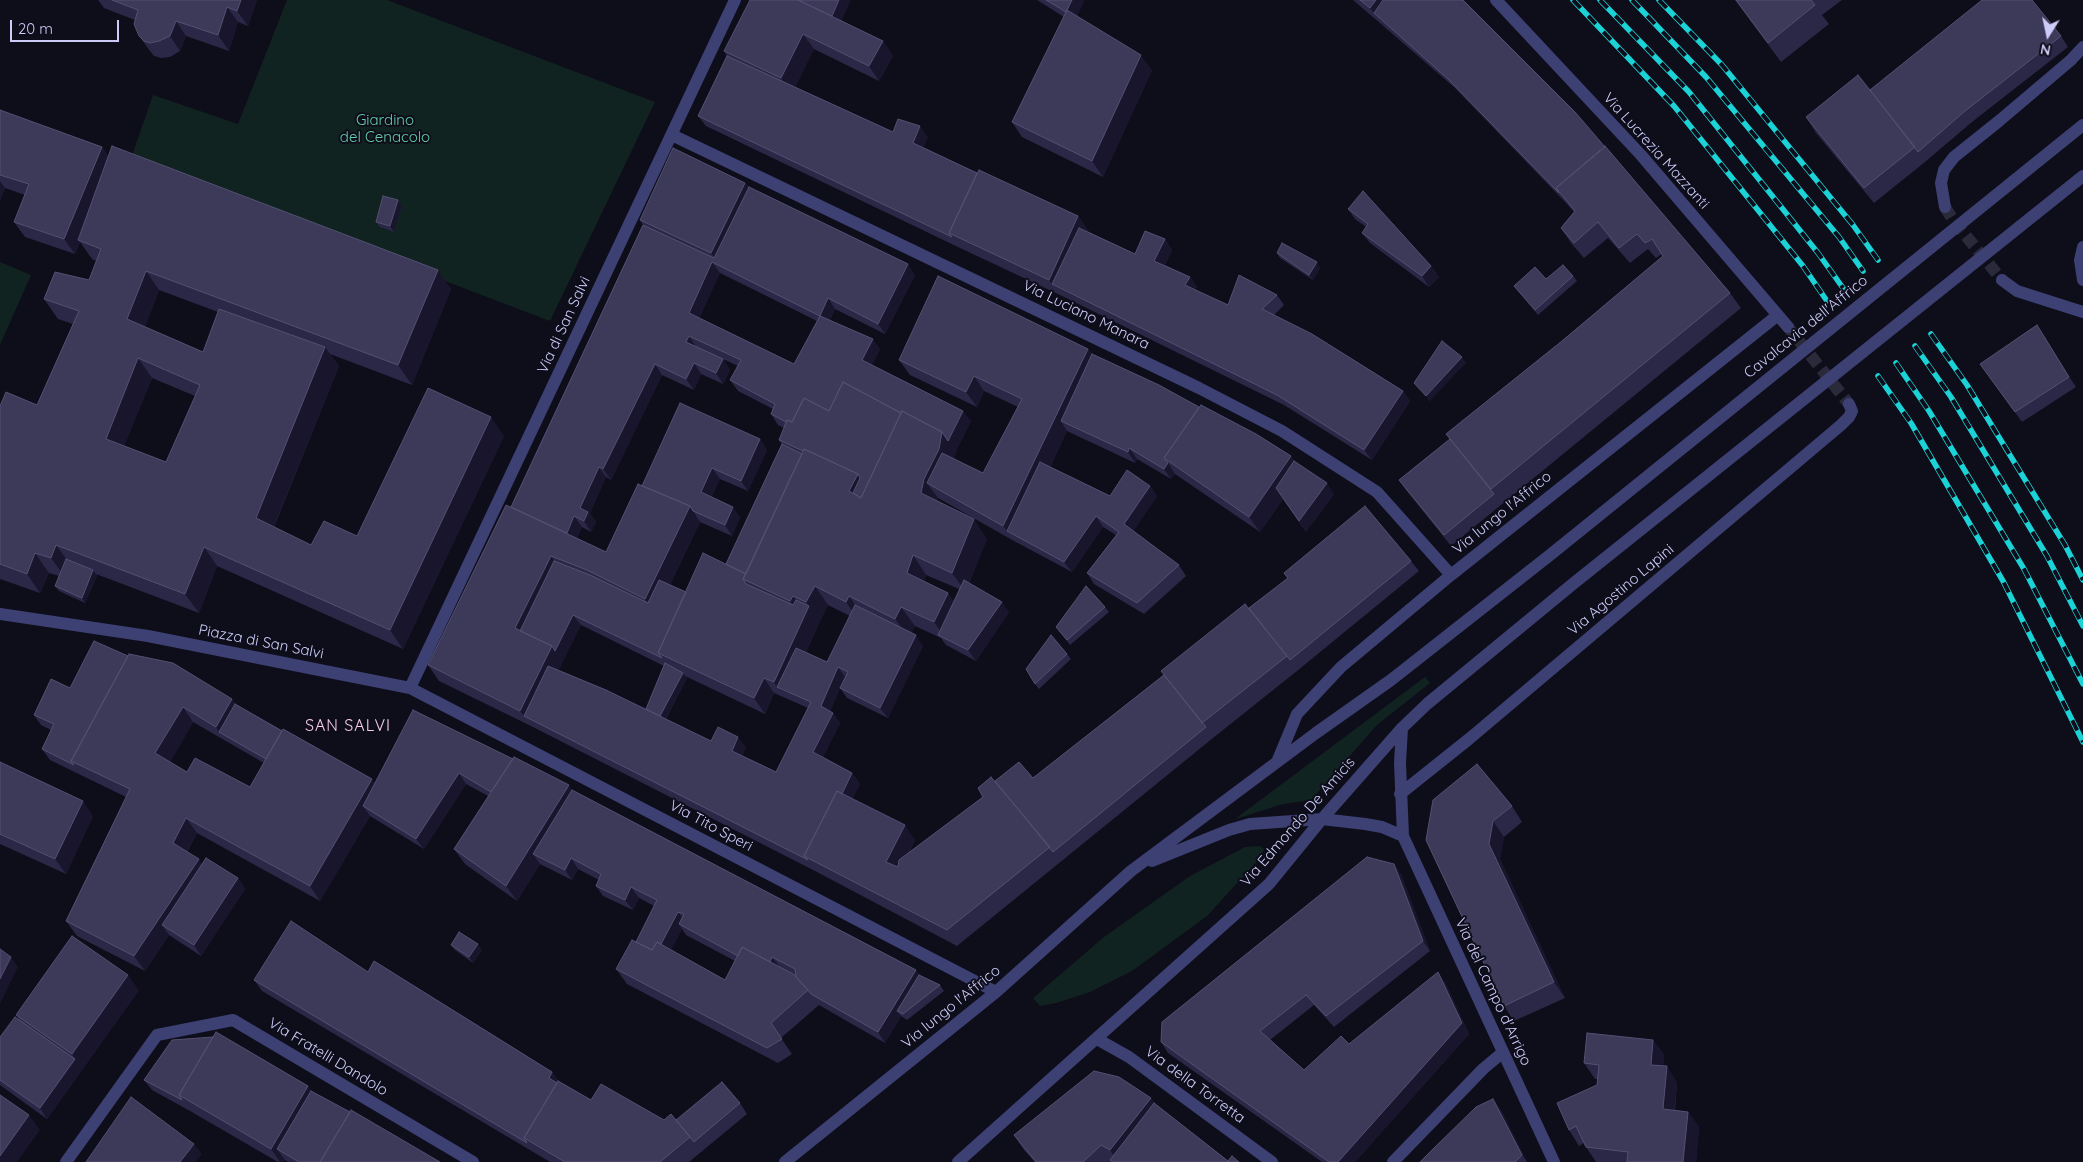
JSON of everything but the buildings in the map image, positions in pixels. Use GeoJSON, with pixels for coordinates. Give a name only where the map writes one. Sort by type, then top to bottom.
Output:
{"type":"FeatureCollection","features":[{"type":"Feature","properties":{"kind":"street","name":"Via di San Salvi"},"geometry":{"type":"LineString","coordinates":[[410,688],[735,0]]}},
{"type":"Feature","properties":{"kind":"street","name":"Via Lucrezia Mazzanti"},"geometry":{"type":"LineString","coordinates":[[1496,0],[1641,155],[1788,327]]}},
{"type":"Feature","properties":{"kind":"street"},"geometry":{"type":"LineString","coordinates":[[1945,207],[1941,183],[1944,170],[1954,157],[1999,122],[2071,60],[2083,47]]}},
{"type":"Feature","properties":{"kind":"street","name":"Cavalcavia dell'Affrico"},"geometry":{"type":"LineString","coordinates":[[1550,555],[2083,125]]}},
{"type":"Feature","properties":{"kind":"street","name":"Via Luciano Manara"},"geometry":{"type":"LineString","coordinates":[[672,136],[1190,383],[1282,431],[1377,492],[1451,575]]}},
{"type":"Feature","properties":{"kind":"street","name":"Via Edmondo De Amicis"},"geometry":{"type":"LineString","coordinates":[[958,1162],[1269,884],[1322,819],[1402,728],[1427,704],[1574,583],[2083,176]]}},
{"type":"Feature","properties":{"kind":"street"},"geometry":{"type":"LineString","coordinates":[[2083,247],[2080,260],[2083,280]]}},
{"type":"Feature","properties":{"kind":"street"},"geometry":{"type":"LineString","coordinates":[[2002,280],[2017,291],[2083,312]]}},
{"type":"Feature","properties":{"kind":"street","name":"Via lungo l'Affrico"},"geometry":{"type":"LineString","coordinates":[[1276,762],[1297,714],[1316,691],[1341,667],[1451,575],[1778,314]]}},
{"type":"Feature","properties":{"kind":"street","name":"Via Agostino Lapini"},"geometry":{"type":"LineString","coordinates":[[1400,794],[1841,425],[1852,411],[1849,404]]}},
{"type":"Feature","properties":{"kind":"street","name":"Via lungo l'Affrico"},"geometry":{"type":"LineString","coordinates":[[785,1162],[996,992],[1131,870],[1276,762],[1391,680],[1550,555]]}},
{"type":"Feature","properties":{"kind":"street","name":"Piazza di San Salvi"},"geometry":{"type":"LineString","coordinates":[[0,614],[148,636],[410,688]]}},
{"type":"Feature","properties":{"kind":"street","name":"Via Tito Speri"},"geometry":{"type":"LineString","coordinates":[[410,688],[996,992]]}},
{"type":"Feature","properties":{"kind":"street","name":"Via del Campo d'Arrigo"},"geometry":{"type":"LineString","coordinates":[[1402,728],[1400,794],[1403,836],[1554,1162]]}},
{"type":"Feature","properties":{"kind":"street","name":"Via lungo l'Affrico"},"geometry":{"type":"LineString","coordinates":[[1131,870],[1229,830],[1250,824],[1322,819]]}},
{"type":"Feature","properties":{"kind":"street"},"geometry":{"type":"LineString","coordinates":[[1322,819],[1382,827],[1403,836]]}},
{"type":"Feature","properties":{"kind":"street","name":"Via Fratelli Dandolo"},"geometry":{"type":"LineString","coordinates":[[66,1162],[156,1035],[233,1020],[473,1162]]}},
{"type":"Feature","properties":{"kind":"street","name":"Via della Torretta"},"geometry":{"type":"LineString","coordinates":[[1097,1039],[1129,1057],[1272,1162]]}},
{"type":"Feature","properties":{"kind":"street"},"geometry":{"type":"LineString","coordinates":[[1393,1162],[1483,1069],[1502,1052]]}},
{"type":"Feature","properties":{"kind":"green space","name":"Giardino del Cenacolo"},"geometry":{"type":"Polygon","coordinates":[[[287,0],[387,0],[655,102],[550,321],[130,161],[153,95],[238,124],[287,0]]]}},
{"type":"Feature","properties":{"kind":"green space"},"geometry":{"type":"Polygon","coordinates":[[[0,262],[31,275],[0,345],[0,262]]]}},
{"type":"Feature","properties":{"kind":"green space"},"geometry":{"type":"Polygon","coordinates":[[[1425,677],[1430,683],[1377,725],[1311,800],[1283,804],[1235,819],[1425,677]]]}},
{"type":"Feature","properties":{"kind":"green space"},"geometry":{"type":"Polygon","coordinates":[[[1260,846],[1264,849],[1261,857],[1207,916],[1132,971],[1090,992],[1056,1003],[1040,1006],[1033,998],[1104,937],[1190,876],[1245,847],[1260,846]]]}},
{"type":"Feature","properties":{"kind":"tunnel"},"geometry":{"type":"LineString","coordinates":[[1945,207],[1953,220],[2002,280]]}},
{"type":"Feature","properties":{"kind":"tunnel"},"geometry":{"type":"LineString","coordinates":[[1788,327],[1849,404]]}},
{"type":"Feature","properties":{"kind":"railway"},"geometry":{"type":"LineString","coordinates":[[1573,0],[1674,106],[1803,266],[1827,301]]}},
{"type":"Feature","properties":{"kind":"railway"},"geometry":{"type":"LineString","coordinates":[[1600,0],[1689,92],[1818,253],[1843,288]]}},
{"type":"Feature","properties":{"kind":"railway"},"geometry":{"type":"LineString","coordinates":[[1632,0],[1706,77],[1839,237],[1863,271]]}},
{"type":"Feature","properties":{"kind":"railway"},"geometry":{"type":"LineString","coordinates":[[1659,0],[1722,65],[1853,225],[1878,260]]}},
{"type":"Feature","properties":{"kind":"railway"},"geometry":{"type":"LineString","coordinates":[[1931,334],[1967,385],[2065,545],[2083,580]]}},
{"type":"Feature","properties":{"kind":"railway"},"geometry":{"type":"LineString","coordinates":[[1915,346],[1951,397],[2047,556],[2083,626]]}},
{"type":"Feature","properties":{"kind":"railway"},"geometry":{"type":"LineString","coordinates":[[1896,363],[1929,411],[2024,569],[2083,684]]}},
{"type":"Feature","properties":{"kind":"railway"},"geometry":{"type":"LineString","coordinates":[[1878,376],[1911,423],[2003,581],[2083,742]]}},
{"type":"Feature","properties":{"kind":"district","name":"SAN SALVI"},"geometry":{"type":"Point","coordinates":[348,726]}}]}
